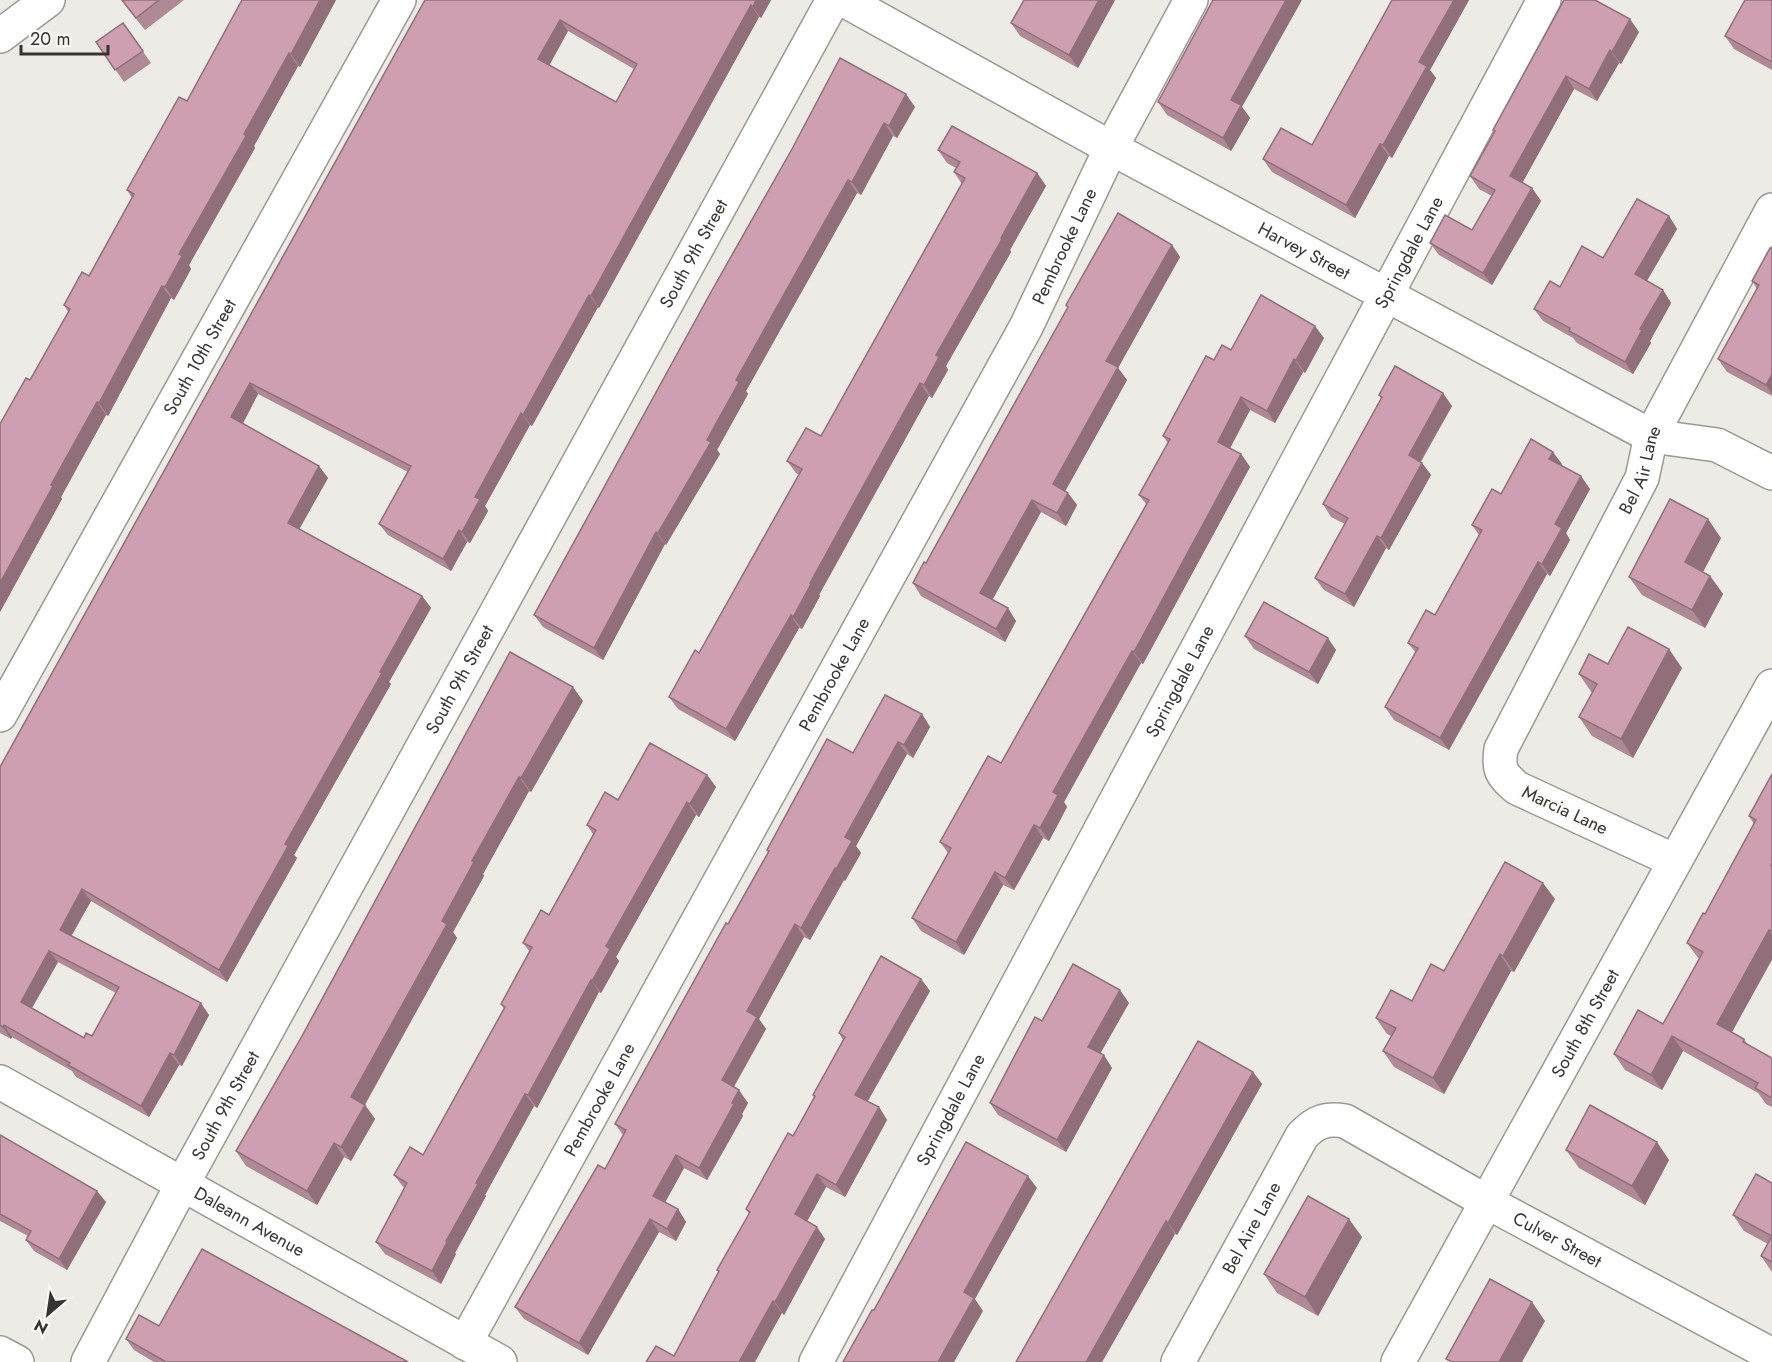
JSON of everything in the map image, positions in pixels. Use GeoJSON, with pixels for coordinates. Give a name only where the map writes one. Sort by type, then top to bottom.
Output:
{"type":"FeatureCollection","features":[{"type":"Feature","properties":{"kind":"street"},"geometry":{"type":"LineString","coordinates":[[0,36],[48,0]]}},
{"type":"Feature","properties":{"kind":"street","name":"South 10th Street"},"geometry":{"type":"LineString","coordinates":[[0,715],[399,0]]}},
{"type":"Feature","properties":{"kind":"street","name":"South 9th Street"},"geometry":{"type":"LineString","coordinates":[[88,1362],[183,1183],[833,0]]}},
{"type":"Feature","properties":{"kind":"street","name":"Harvey Street"},"geometry":{"type":"LineString","coordinates":[[844,0],[1111,148],[1651,436],[1717,445],[1743,456],[1772,473]]}},
{"type":"Feature","properties":{"kind":"street","name":"Pembrooke Lane"},"geometry":{"type":"LineString","coordinates":[[465,1343],[1026,327],[1111,148],[1191,0]]}},
{"type":"Feature","properties":{"kind":"street","name":"Springdale Lane"},"geometry":{"type":"LineString","coordinates":[[816,1362],[1545,0]]}},
{"type":"Feature","properties":{"kind":"street","name":"Bel Air Lane"},"geometry":{"type":"LineString","coordinates":[[1510,729],[1642,478],[1651,436],[1772,210]]}},
{"type":"Feature","properties":{"kind":"street","name":"South 8th Street"},"geometry":{"type":"LineString","coordinates":[[1398,1362],[1772,686]]}},
{"type":"Feature","properties":{"kind":"street","name":"Marcia Lane"},"geometry":{"type":"LineString","coordinates":[[1510,729],[1501,749],[1499,762],[1501,771],[1517,788],[1675,861]]}},
{"type":"Feature","properties":{"kind":"street","name":"Daleann Avenue"},"geometry":{"type":"LineString","coordinates":[[0,1082],[500,1362]]}},
{"type":"Feature","properties":{"kind":"street","name":"Bel Aire Lane"},"geometry":{"type":"LineString","coordinates":[[1178,1362],[1302,1136],[1311,1126],[1322,1120],[1345,1121]]}},
{"type":"Feature","properties":{"kind":"street","name":"Culver Street"},"geometry":{"type":"LineString","coordinates":[[1345,1121],[1487,1202],[1772,1355]]}},
{"type":"Feature","properties":{"kind":"street"},"geometry":{"type":"LineString","coordinates":[[0,1353],[16,1362]]}},
{"type":"Feature","properties":{"kind":"building"},"geometry":{"type":"Polygon","coordinates":[[[122,0],[159,0],[136,18],[122,0]]]}},
{"type":"Feature","properties":{"kind":"building"},"geometry":{"type":"Polygon","coordinates":[[[242,0],[320,0],[179,254],[182,256],[165,287],[162,286],[99,403],[97,402],[51,485],[53,486],[0,583],[0,424],[26,378],[30,380],[70,309],[64,305],[82,272],[89,276],[134,194],[127,190],[179,97],[187,101],[242,0]]]}},
{"type":"Feature","properties":{"kind":"building"},"geometry":{"type":"Polygon","coordinates":[[[425,0],[756,0],[753,7],[751,5],[591,296],[589,295],[523,415],[521,413],[475,497],[480,499],[462,532],[459,530],[443,559],[379,524],[411,466],[250,383],[231,417],[319,466],[288,523],[422,596],[380,672],[382,673],[285,844],[288,846],[219,970],[82,889],[60,930],[201,1003],[174,1055],[170,1053],[141,1106],[68,1065],[70,1063],[4,1025],[3,1027],[0,1025],[0,767],[425,0]],[[560,20],[538,59],[616,102],[637,64],[560,20]],[[49,951],[21,1002],[84,1038],[86,1033],[92,1036],[119,987],[49,951]]]}},
{"type":"Feature","properties":{"kind":"building"},"geometry":{"type":"Polygon","coordinates":[[[1024,0],[1099,0],[1069,55],[1011,23],[1024,0]]]}},
{"type":"Feature","properties":{"kind":"building"},"geometry":{"type":"Polygon","coordinates":[[[1213,0],[1286,0],[1231,100],[1241,105],[1223,138],[1158,102],[1213,0]]]}},
{"type":"Feature","properties":{"kind":"building"},"geometry":{"type":"Polygon","coordinates":[[[1392,0],[1454,0],[1419,62],[1427,66],[1346,205],[1263,159],[1281,128],[1312,145],[1392,0]]]}},
{"type":"Feature","properties":{"kind":"building"},"geometry":{"type":"Polygon","coordinates":[[[1564,0],[1595,0],[1630,19],[1589,89],[1566,76],[1510,176],[1532,188],[1483,273],[1430,243],[1445,215],[1472,230],[1495,190],[1470,176],[1564,0]]]}},
{"type":"Feature","properties":{"kind":"building"},"geometry":{"type":"Polygon","coordinates":[[[1745,0],[1772,0],[1772,62],[1725,36],[1745,0]]]}},
{"type":"Feature","properties":{"kind":"building"},"geometry":{"type":"Polygon","coordinates":[[[123,23],[143,51],[115,70],[96,42],[123,23]]]}},
{"type":"Feature","properties":{"kind":"building"},"geometry":{"type":"Polygon","coordinates":[[[840,58],[906,94],[889,126],[884,123],[852,182],[848,180],[736,380],[739,382],[707,440],[711,442],[658,533],[656,532],[594,648],[534,615],[840,58]]]}},
{"type":"Feature","properties":{"kind":"building"},"geometry":{"type":"Polygon","coordinates":[[[952,126],[1037,173],[936,355],[939,357],[924,385],[920,383],[793,617],[791,615],[726,729],[669,697],[695,650],[699,653],[802,469],[787,461],[806,428],[821,436],[965,178],[954,172],[960,162],[938,150],[952,126]]]}},
{"type":"Feature","properties":{"kind":"building"},"geometry":{"type":"Polygon","coordinates":[[[1637,199],[1669,216],[1635,274],[1663,290],[1640,329],[1642,330],[1625,362],[1534,309],[1550,281],[1560,287],[1582,246],[1603,258],[1637,199]]]}},
{"type":"Feature","properties":{"kind":"building"},"geometry":{"type":"Polygon","coordinates":[[[1118,213],[1172,245],[1106,361],[1118,367],[1053,484],[1068,493],[1057,513],[1032,500],[980,593],[1008,608],[996,629],[913,583],[1068,307],[1066,305],[1118,213]]]}},
{"type":"Feature","properties":{"kind":"building"},"geometry":{"type":"Polygon","coordinates":[[[1770,248],[1772,249],[1772,374],[1766,385],[1718,359],[1759,285],[1752,281],[1770,248]]]}},
{"type":"Feature","properties":{"kind":"building"},"geometry":{"type":"Polygon","coordinates":[[[1261,295],[1315,326],[1296,360],[1294,359],[1267,411],[1241,397],[1218,442],[1241,454],[1134,652],[1132,651],[1053,792],[1058,795],[1040,828],[1034,825],[1005,878],[995,872],[956,942],[912,918],[951,848],[940,842],[988,756],[1001,763],[1149,500],[1139,495],[1170,439],[1163,436],[1206,356],[1214,360],[1222,345],[1231,350],[1261,295]]]}},
{"type":"Feature","properties":{"kind":"building"},"geometry":{"type":"Polygon","coordinates":[[[1395,366],[1443,393],[1409,455],[1422,463],[1381,538],[1377,536],[1345,594],[1315,578],[1348,518],[1323,504],[1382,397],[1379,395],[1395,366]]]}},
{"type":"Feature","properties":{"kind":"building"},"geometry":{"type":"Polygon","coordinates":[[[1531,439],[1553,452],[1549,459],[1581,476],[1555,524],[1562,528],[1542,564],[1538,562],[1440,738],[1385,707],[1418,648],[1408,643],[1426,610],[1435,615],[1482,530],[1472,525],[1492,489],[1501,494],[1531,439]]]}},
{"type":"Feature","properties":{"kind":"building"},"geometry":{"type":"Polygon","coordinates":[[[1670,499],[1708,519],[1685,562],[1710,576],[1692,610],[1629,577],[1670,499]]]}},
{"type":"Feature","properties":{"kind":"building"},"geometry":{"type":"Polygon","coordinates":[[[1264,602],[1328,638],[1309,672],[1245,636],[1264,602]]]}},
{"type":"Feature","properties":{"kind":"building"},"geometry":{"type":"Polygon","coordinates":[[[1628,627],[1669,649],[1621,739],[1579,717],[1597,684],[1579,674],[1589,654],[1608,664],[1628,627]]]}},
{"type":"Feature","properties":{"kind":"building"},"geometry":{"type":"Polygon","coordinates":[[[510,652],[573,687],[472,861],[474,862],[442,921],[447,924],[351,1097],[365,1105],[341,1147],[334,1143],[307,1191],[236,1151],[302,1036],[510,652]]]}},
{"type":"Feature","properties":{"kind":"building"},"geometry":{"type":"Polygon","coordinates":[[[885,695],[922,714],[904,745],[898,742],[845,837],[852,841],[801,928],[795,924],[747,1011],[757,1017],[722,1080],[739,1090],[732,1103],[734,1104],[699,1168],[676,1155],[653,1196],[678,1209],[667,1229],[650,1219],[579,1343],[515,1307],[598,1165],[605,1169],[626,1130],[615,1124],[726,923],[728,924],[769,851],[767,850],[827,739],[853,753],[885,695]]]}},
{"type":"Feature","properties":{"kind":"building"},"geometry":{"type":"Polygon","coordinates":[[[650,743],[707,775],[690,804],[687,802],[606,946],[610,949],[528,1095],[525,1094],[476,1183],[478,1184],[432,1271],[376,1242],[407,1183],[394,1175],[410,1147],[423,1155],[505,1007],[501,1004],[532,947],[523,943],[541,910],[549,915],[596,830],[587,825],[605,792],[618,800],[650,743]]]}},
{"type":"Feature","properties":{"kind":"building"},"geometry":{"type":"Polygon","coordinates":[[[1772,774],[1772,931],[1769,930],[1717,1024],[1772,1058],[1772,1098],[1755,1088],[1758,1083],[1672,1036],[1651,1075],[1614,1054],[1638,1010],[1663,1024],[1703,952],[1687,943],[1756,820],[1749,816],[1772,774]]]}},
{"type":"Feature","properties":{"kind":"building"},"geometry":{"type":"Polygon","coordinates":[[[1505,862],[1543,883],[1503,956],[1500,954],[1433,1078],[1383,1051],[1396,1028],[1376,1018],[1391,990],[1412,1001],[1431,964],[1444,971],[1505,862]]]}},
{"type":"Feature","properties":{"kind":"building"},"geometry":{"type":"Polygon","coordinates":[[[881,956],[921,979],[855,1095],[879,1107],[836,1185],[817,1174],[795,1214],[817,1227],[775,1302],[773,1301],[739,1362],[646,1362],[656,1346],[674,1356],[719,1271],[717,1270],[750,1212],[746,1209],[788,1133],[793,1136],[815,1096],[813,1095],[845,1037],[839,1033],[881,956]]]}},
{"type":"Feature","properties":{"kind":"building"},"geometry":{"type":"Polygon","coordinates":[[[1073,964],[1120,990],[1088,1047],[1104,1055],[1057,1140],[990,1103],[1035,1017],[1042,1021],[1073,964]]]}},
{"type":"Feature","properties":{"kind":"building"},"geometry":{"type":"Polygon","coordinates":[[[1198,1041],[1253,1072],[1168,1223],[1166,1221],[1086,1362],[1016,1362],[1198,1041]]]}},
{"type":"Feature","properties":{"kind":"building"},"geometry":{"type":"Polygon","coordinates":[[[1590,1105],[1657,1142],[1632,1186],[1566,1150],[1590,1105]]]}},
{"type":"Feature","properties":{"kind":"building"},"geometry":{"type":"Polygon","coordinates":[[[0,1135],[97,1191],[59,1259],[26,1240],[31,1231],[0,1214],[0,1135]]]}},
{"type":"Feature","properties":{"kind":"building"},"geometry":{"type":"Polygon","coordinates":[[[966,1142],[1028,1176],[964,1292],[974,1298],[938,1362],[843,1362],[874,1310],[966,1142]]]}},
{"type":"Feature","properties":{"kind":"building"},"geometry":{"type":"Polygon","coordinates":[[[1756,1174],[1772,1183],[1772,1236],[1733,1215],[1756,1174]]]}},
{"type":"Feature","properties":{"kind":"building"},"geometry":{"type":"Polygon","coordinates":[[[1308,1196],[1349,1219],[1305,1297],[1264,1274],[1308,1196]]]}},
{"type":"Feature","properties":{"kind":"building"},"geometry":{"type":"Polygon","coordinates":[[[1772,1236],[1772,1262],[1761,1256],[1772,1236]]]}},
{"type":"Feature","properties":{"kind":"building"},"geometry":{"type":"Polygon","coordinates":[[[202,1249],[408,1362],[166,1362],[126,1339],[139,1315],[159,1326],[202,1249]]]}},
{"type":"Feature","properties":{"kind":"building"},"geometry":{"type":"Polygon","coordinates":[[[1490,1279],[1532,1302],[1499,1362],[1452,1362],[1446,1359],[1490,1279]]]}}]}
